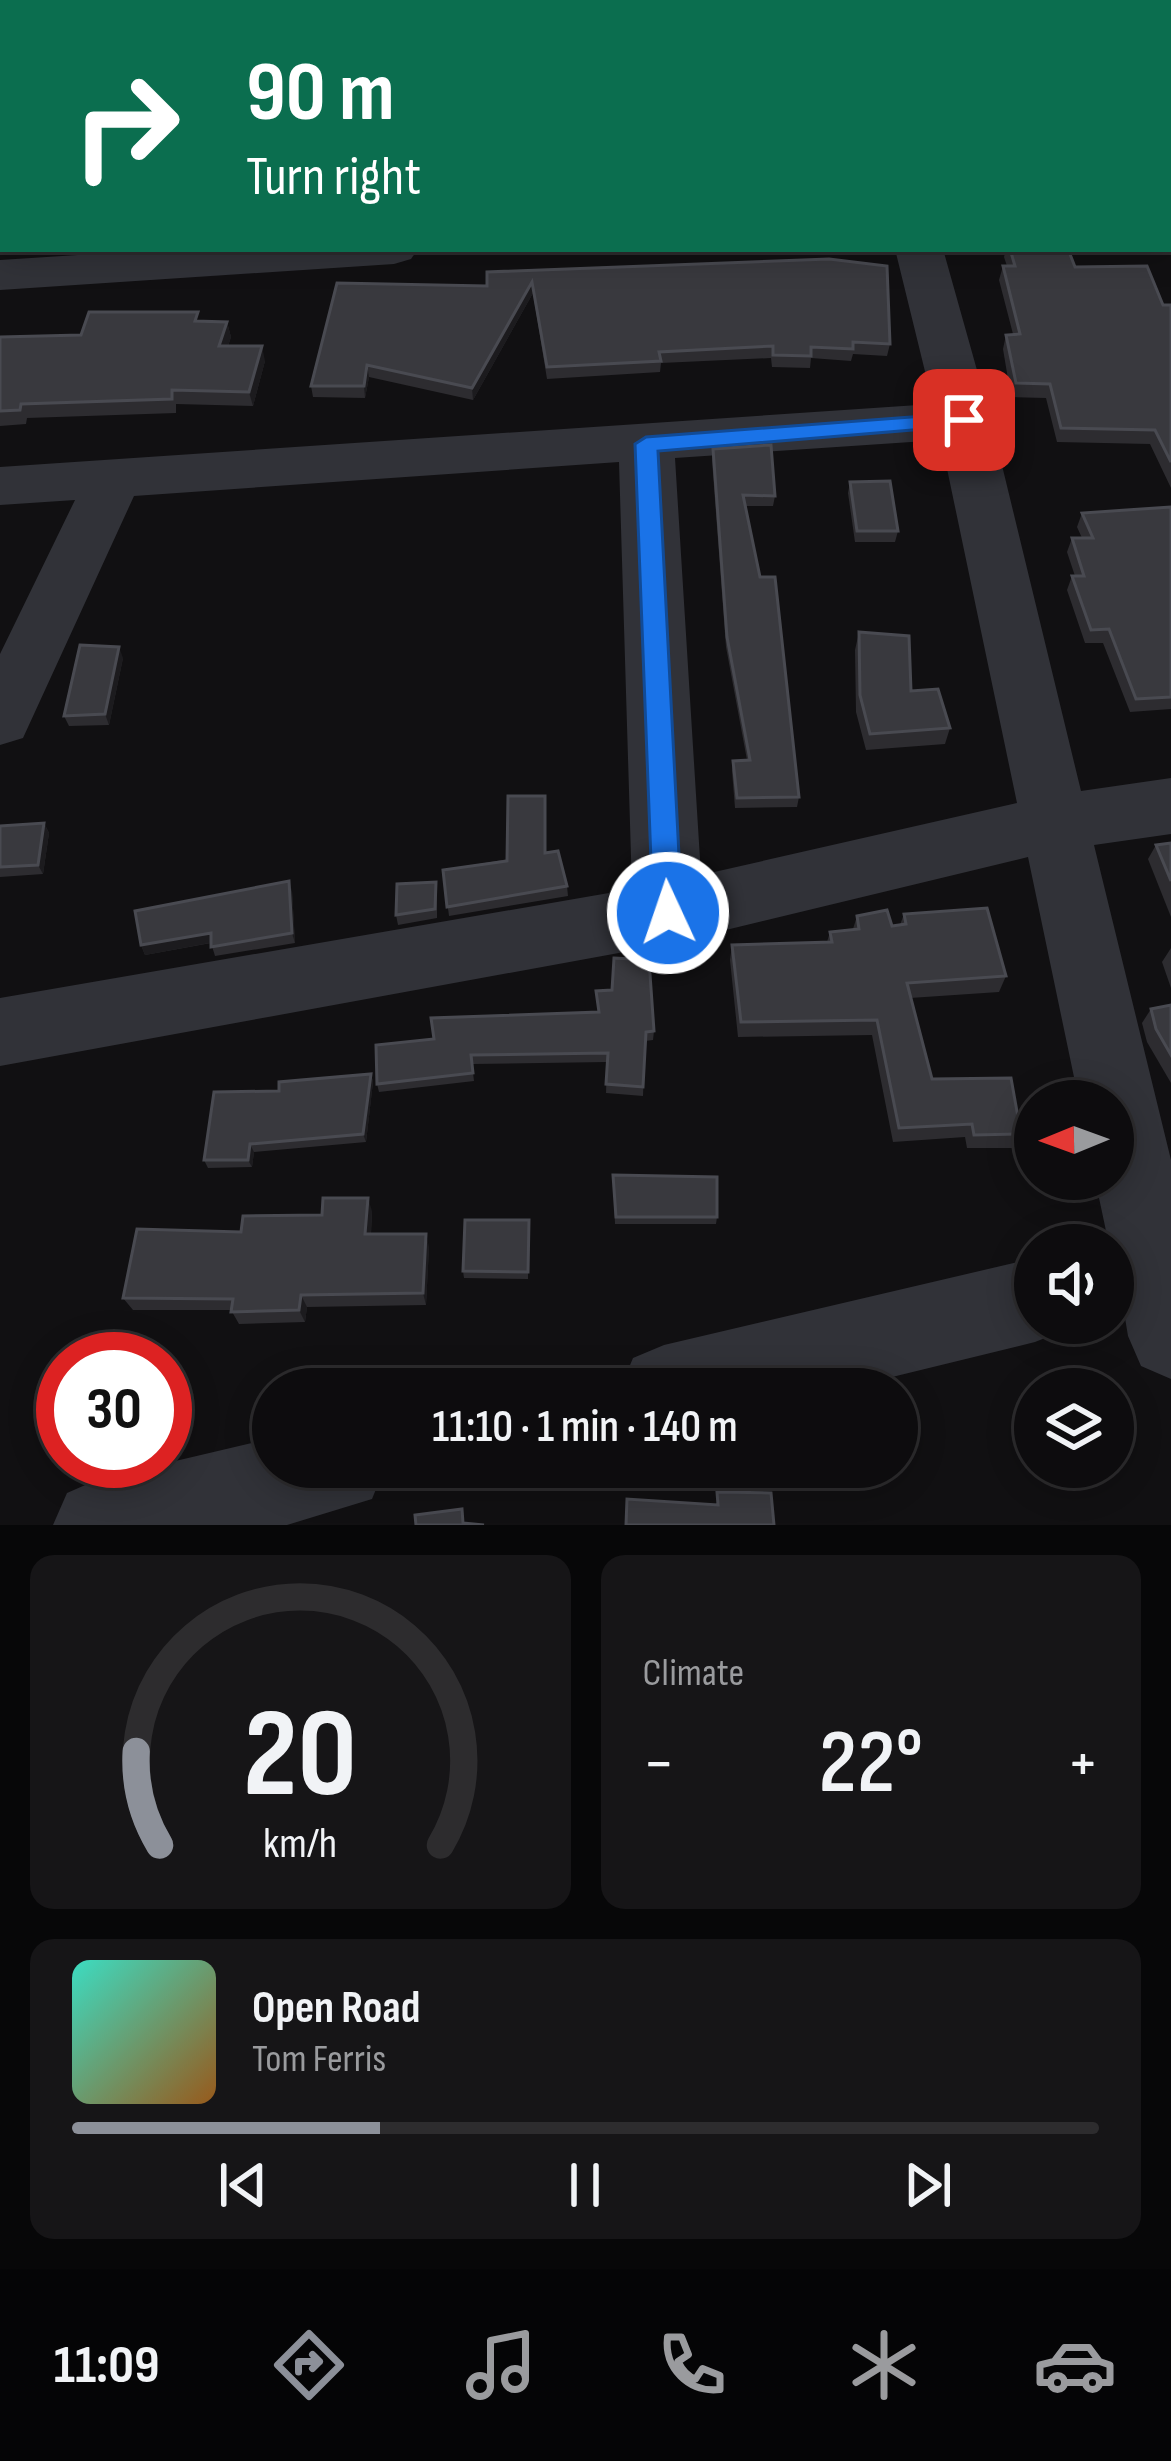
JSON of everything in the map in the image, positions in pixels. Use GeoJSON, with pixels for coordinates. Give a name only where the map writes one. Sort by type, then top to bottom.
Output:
{"type":"FeatureCollection","features":[{"type":"Feature","properties":{"kind":"street"},"geometry":{"type":"LineString","coordinates":[[0,275],[349,252]]}},
{"type":"Feature","properties":{"kind":"street"},"geometry":{"type":"LineString","coordinates":[[920,252],[964,420],[1053,823],[1147,1296]]}},
{"type":"Feature","properties":{"kind":"street"},"geometry":{"type":"LineString","coordinates":[[0,487],[964,420]]}},
{"type":"Feature","properties":{"kind":"street"},"geometry":{"type":"LineString","coordinates":[[646,444],[668,913]]}},
{"type":"Feature","properties":{"kind":"street"},"geometry":{"type":"LineString","coordinates":[[0,720],[114,479]]}},
{"type":"Feature","properties":{"kind":"street"},"geometry":{"type":"LineString","coordinates":[[0,1032],[668,913],[1053,823],[1171,806]]}},
{"type":"Feature","properties":{"kind":"street"},"geometry":{"type":"LineString","coordinates":[[752,1368],[1014,1305]]}},
{"type":"Feature","properties":{"kind":"street"},"geometry":{"type":"LineString","coordinates":[[99,1525],[253,1488]]}},
{"type":"Feature","properties":{"kind":"building"},"geometry":{"type":"Polygon","coordinates":[[[1011,252],[1069,252],[1075,267],[1147,266],[1163,305],[1171,305],[1171,462],[1155,430],[1061,428],[1050,384],[1016,383],[1006,335],[1020,334],[1003,266],[1015,266],[1011,252]]]}},
{"type":"Feature","properties":{"kind":"building"},"geometry":{"type":"Polygon","coordinates":[[[829,259],[887,266],[890,344],[811,347],[811,356],[773,355],[773,346],[659,352],[661,361],[547,367],[532,282],[472,388],[367,365],[364,386],[311,386],[337,283],[487,286],[487,272],[829,259]]]}},
{"type":"Feature","properties":{"kind":"building"},"geometry":{"type":"Polygon","coordinates":[[[89,312],[198,312],[195,321],[227,322],[219,346],[262,346],[249,392],[172,390],[172,399],[21,404],[20,410],[0,411],[0,337],[81,335],[89,312]]]}},
{"type":"Feature","properties":{"kind":"building"},"geometry":{"type":"Polygon","coordinates":[[[771,445],[775,496],[743,495],[760,577],[775,577],[799,797],[737,798],[733,761],[750,760],[727,637],[713,449],[771,445]]]}},
{"type":"Feature","properties":{"kind":"building"},"geometry":{"type":"Polygon","coordinates":[[[890,481],[898,531],[857,531],[850,482],[890,481]]]}},
{"type":"Feature","properties":{"kind":"building"},"geometry":{"type":"Polygon","coordinates":[[[1171,507],[1171,697],[1136,699],[1109,629],[1091,630],[1072,576],[1084,576],[1072,538],[1093,538],[1082,513],[1171,507]]]}},
{"type":"Feature","properties":{"kind":"building"},"geometry":{"type":"Polygon","coordinates":[[[859,632],[909,636],[911,691],[938,689],[950,728],[870,734],[860,695],[859,632]]]}},
{"type":"Feature","properties":{"kind":"building"},"geometry":{"type":"Polygon","coordinates":[[[80,645],[119,647],[105,714],[64,716],[80,645]]]}},
{"type":"Feature","properties":{"kind":"building"},"geometry":{"type":"Polygon","coordinates":[[[508,796],[545,796],[545,853],[558,851],[567,886],[447,907],[443,870],[507,861],[508,796]]]}},
{"type":"Feature","properties":{"kind":"building"},"geometry":{"type":"Polygon","coordinates":[[[44,823],[38,865],[0,867],[0,826],[44,823]]]}},
{"type":"Feature","properties":{"kind":"building"},"geometry":{"type":"Polygon","coordinates":[[[1171,843],[1171,881],[1156,845],[1171,843]]]}},
{"type":"Feature","properties":{"kind":"building"},"geometry":{"type":"Polygon","coordinates":[[[289,881],[292,933],[211,947],[211,933],[141,945],[135,911],[289,881]]]}},
{"type":"Feature","properties":{"kind":"building"},"geometry":{"type":"Polygon","coordinates":[[[436,882],[435,909],[396,915],[397,884],[436,882]]]}},
{"type":"Feature","properties":{"kind":"building"},"geometry":{"type":"Polygon","coordinates":[[[987,908],[1006,976],[907,983],[932,1079],[1011,1078],[1014,1134],[974,1135],[972,1124],[899,1128],[877,1020],[741,1022],[732,945],[832,942],[830,932],[859,929],[857,916],[887,910],[892,926],[906,924],[904,914],[987,908]]]}},
{"type":"Feature","properties":{"kind":"building"},"geometry":{"type":"Polygon","coordinates":[[[614,958],[649,960],[654,1031],[646,1032],[643,1087],[606,1084],[608,1053],[471,1055],[473,1073],[377,1084],[376,1045],[434,1039],[431,1018],[599,1012],[596,991],[612,990],[614,958]]]}},
{"type":"Feature","properties":{"kind":"building"},"geometry":{"type":"Polygon","coordinates":[[[1171,1005],[1171,1055],[1151,1009],[1171,1005]]]}},
{"type":"Feature","properties":{"kind":"building"},"geometry":{"type":"Polygon","coordinates":[[[371,1074],[363,1134],[250,1144],[248,1160],[204,1160],[214,1092],[279,1091],[279,1082],[371,1074]]]}},
{"type":"Feature","properties":{"kind":"building"},"geometry":{"type":"Polygon","coordinates":[[[613,1175],[717,1177],[717,1217],[616,1217],[613,1175]]]}},
{"type":"Feature","properties":{"kind":"building"},"geometry":{"type":"Polygon","coordinates":[[[323,1198],[368,1198],[365,1234],[426,1234],[423,1293],[301,1295],[299,1310],[231,1312],[233,1299],[123,1298],[137,1229],[241,1232],[243,1216],[322,1215],[323,1198]]]}},
{"type":"Feature","properties":{"kind":"building"},"geometry":{"type":"Polygon","coordinates":[[[465,1220],[529,1220],[528,1272],[463,1271],[465,1220]]]}},
{"type":"Feature","properties":{"kind":"building"},"geometry":{"type":"Polygon","coordinates":[[[717,1492],[771,1493],[774,1525],[626,1525],[627,1499],[718,1505],[717,1492]]]}},
{"type":"Feature","properties":{"kind":"building"},"geometry":{"type":"Polygon","coordinates":[[[462,1509],[463,1523],[484,1525],[416,1525],[415,1515],[462,1509]]]}},
{"type":"Feature","properties":{"kind":"route"},"geometry":{"type":"LineString","coordinates":[[668,913],[646,444],[964,420]]}}]}
